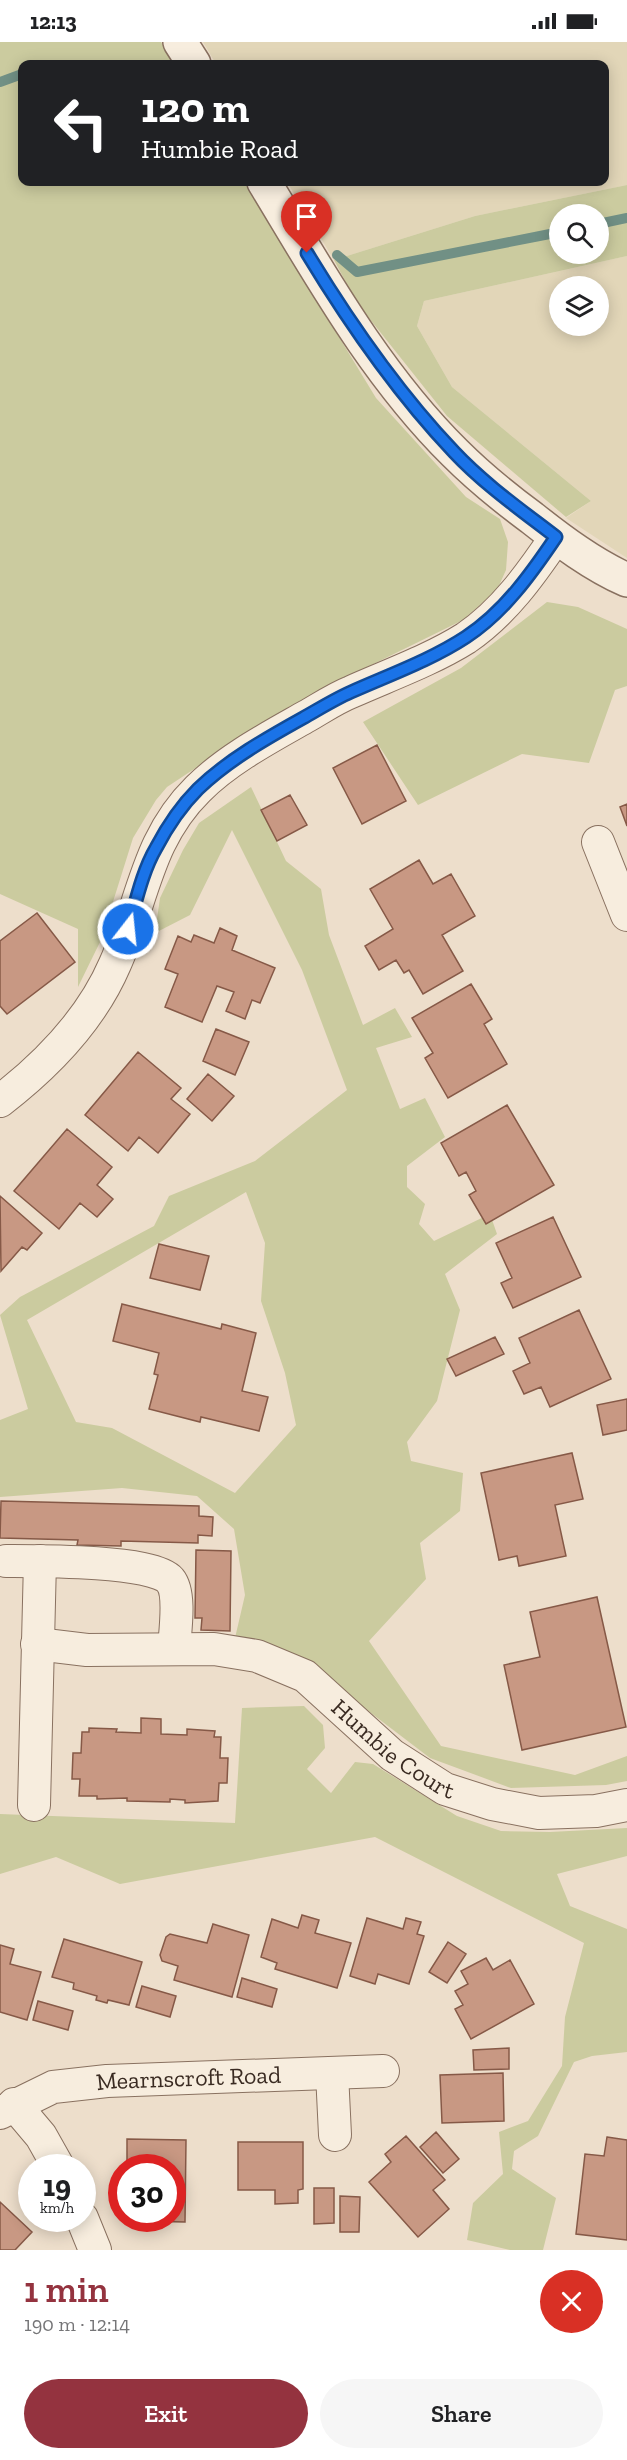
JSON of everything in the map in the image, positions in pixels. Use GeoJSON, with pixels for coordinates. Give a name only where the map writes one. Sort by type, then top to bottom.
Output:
{"type":"FeatureCollection","features":[{"type":"Feature","properties":{"kind":"street"},"geometry":{"type":"LineString","coordinates":[[180,42],[191,60]]}},
{"type":"Feature","properties":{"kind":"street"},"geometry":{"type":"LineString","coordinates":[[266,186],[328,288],[404,396],[455,453],[556,537],[627,580]]}},
{"type":"Feature","properties":{"kind":"street"},"geometry":{"type":"LineString","coordinates":[[0,1101],[40,1068],[74,1033],[100,994],[116,964],[155,849],[198,789],[235,760],[347,693],[466,638],[504,606],[533,571],[556,537]]}},
{"type":"Feature","properties":{"kind":"street"},"geometry":{"type":"LineString","coordinates":[[598,842],[627,915]]}},
{"type":"Feature","properties":{"kind":"street"},"geometry":{"type":"LineString","coordinates":[[6,1561],[139,1567],[161,1573],[171,1581],[176,1599],[174,1648]]}},
{"type":"Feature","properties":{"kind":"street"},"geometry":{"type":"LineString","coordinates":[[34,1805],[40,1561]]}},
{"type":"Feature","properties":{"kind":"street","name":"Humbie Court"},"geometry":{"type":"LineString","coordinates":[[37,1644],[87,1650],[214,1649],[257,1656],[305,1676],[392,1755],[445,1789],[492,1804],[539,1813],[596,1811],[627,1805]]}},
{"type":"Feature","properties":{"kind":"street","name":"Mearnscroft Road"},"geometry":{"type":"LineString","coordinates":[[7,2108],[53,2087],[107,2081],[383,2071]]}},
{"type":"Feature","properties":{"kind":"street"},"geometry":{"type":"LineString","coordinates":[[332,2073],[335,2135]]}},
{"type":"Feature","properties":{"kind":"street"},"geometry":{"type":"LineString","coordinates":[[7,2108],[41,2136],[51,2154]]}},
{"type":"Feature","properties":{"kind":"street"},"geometry":{"type":"LineString","coordinates":[[88,2232],[95,2250]]}},
{"type":"Feature","properties":{"kind":"shaded area"},"geometry":{"type":"Polygon","coordinates":[[[203,42],[627,42],[627,185],[475,216],[334,260],[289,186],[609,186],[609,60],[214,60],[203,42]]]}},
{"type":"Feature","properties":{"kind":"shaded area"},"geometry":{"type":"Polygon","coordinates":[[[627,256],[627,558],[566,518],[591,501],[452,387],[417,326],[424,301],[591,264],[609,264],[609,260],[627,256]]]}},
{"type":"Feature","properties":{"kind":"green space"},"geometry":{"type":"Polygon","coordinates":[[[0,42],[161,42],[172,60],[18,60],[18,186],[247,186],[376,398],[466,497],[500,519],[508,542],[506,570],[497,590],[463,620],[343,679],[241,738],[167,787],[156,800],[133,838],[101,940],[78,987],[78,929],[0,894],[0,42]]]}},
{"type":"Feature","properties":{"kind":"green space"},"geometry":{"type":"Polygon","coordinates":[[[627,185],[627,256],[609,260],[609,204],[549,204],[549,264],[591,264],[424,301],[417,326],[452,387],[591,501],[566,517],[447,416],[357,303],[334,260],[475,216],[627,185]]]}},
{"type":"Feature","properties":{"kind":"green space"},"geometry":{"type":"Polygon","coordinates":[[[547,602],[578,607],[627,629],[627,686],[615,690],[589,763],[522,754],[418,805],[363,722],[461,668],[547,602]]]}},
{"type":"Feature","properties":{"kind":"green space"},"geometry":{"type":"Polygon","coordinates":[[[251,787],[286,861],[321,889],[329,935],[363,1025],[395,1008],[412,1037],[376,1048],[400,1109],[425,1098],[445,1137],[407,1166],[407,1187],[425,1204],[419,1224],[434,1241],[490,1214],[497,1234],[445,1274],[460,1310],[437,1401],[407,1442],[411,1461],[463,1473],[460,1511],[420,1543],[426,1579],[369,1641],[441,1746],[575,1775],[627,1756],[627,1781],[606,1785],[511,1788],[430,1758],[346,1694],[235,1638],[245,1595],[234,1529],[197,1496],[122,1488],[0,1497],[0,1420],[28,1409],[0,1315],[20,1297],[154,1226],[169,1196],[255,1161],[347,1090],[302,970],[232,830],[190,915],[155,933],[160,898],[199,823],[251,787]],[[246,1192],[27,1320],[76,1422],[112,1428],[235,1493],[296,1425],[285,1373],[261,1301],[265,1243],[246,1192]]]}},
{"type":"Feature","properties":{"kind":"green space"},"geometry":{"type":"Polygon","coordinates":[[[304,1706],[323,1725],[325,1748],[307,1769],[331,1793],[355,1762],[373,1764],[457,1816],[501,1831],[550,1832],[627,1828],[627,1856],[557,1874],[570,1906],[627,1929],[627,2052],[592,2056],[574,2062],[538,2136],[514,2151],[512,2169],[556,2198],[543,2250],[510,2250],[467,2240],[473,2203],[503,2174],[499,2132],[528,2121],[562,2066],[565,2017],[584,1943],[375,1837],[120,1884],[56,1857],[0,1874],[0,1814],[235,1823],[242,1708],[304,1706]]]}},
{"type":"Feature","properties":{"kind":"building"},"geometry":{"type":"Polygon","coordinates":[[[377,745],[406,801],[362,824],[333,768],[377,745]]]}},
{"type":"Feature","properties":{"kind":"building"},"geometry":{"type":"Polygon","coordinates":[[[290,795],[307,825],[277,841],[261,810],[290,795]]]}},
{"type":"Feature","properties":{"kind":"building"},"geometry":{"type":"Polygon","coordinates":[[[627,804],[627,826],[620,807],[627,804]]]}},
{"type":"Feature","properties":{"kind":"building"},"geometry":{"type":"Polygon","coordinates":[[[419,860],[433,884],[451,874],[475,916],[442,935],[463,971],[423,994],[409,970],[404,973],[396,960],[379,970],[365,946],[393,929],[370,889],[419,860]]]}},
{"type":"Feature","properties":{"kind":"building"},"geometry":{"type":"Polygon","coordinates":[[[37,913],[75,962],[7,1014],[0,1006],[0,941],[37,913]]]}},
{"type":"Feature","properties":{"kind":"building"},"geometry":{"type":"Polygon","coordinates":[[[220,928],[237,936],[232,950],[275,968],[260,1003],[252,1000],[245,1019],[226,1011],[234,992],[217,986],[202,1022],[165,1007],[178,974],[165,969],[178,936],[191,942],[194,935],[214,943],[220,928]]]}},
{"type":"Feature","properties":{"kind":"building"},"geometry":{"type":"Polygon","coordinates":[[[471,984],[492,1019],[484,1024],[507,1064],[448,1098],[425,1058],[433,1053],[412,1018],[471,984]]]}},
{"type":"Feature","properties":{"kind":"building"},"geometry":{"type":"Polygon","coordinates":[[[216,1029],[249,1042],[235,1075],[203,1061],[216,1029]]]}},
{"type":"Feature","properties":{"kind":"building"},"geometry":{"type":"Polygon","coordinates":[[[138,1052],[181,1088],[171,1099],[190,1114],[158,1153],[139,1137],[128,1151],[85,1115],[138,1052]]]}},
{"type":"Feature","properties":{"kind":"building"},"geometry":{"type":"Polygon","coordinates":[[[208,1074],[234,1096],[212,1121],[187,1099],[208,1074]]]}},
{"type":"Feature","properties":{"kind":"building"},"geometry":{"type":"Polygon","coordinates":[[[507,1105],[554,1185],[486,1224],[469,1195],[476,1191],[466,1172],[459,1176],[441,1143],[507,1105]]]}},
{"type":"Feature","properties":{"kind":"building"},"geometry":{"type":"Polygon","coordinates":[[[67,1129],[112,1167],[97,1185],[113,1199],[97,1217],[80,1203],[59,1229],[14,1191],[67,1129]]]}},
{"type":"Feature","properties":{"kind":"building"},"geometry":{"type":"Polygon","coordinates":[[[0,1196],[42,1233],[27,1250],[22,1247],[1,1271],[0,1196]]]}},
{"type":"Feature","properties":{"kind":"building"},"geometry":{"type":"Polygon","coordinates":[[[553,1217],[581,1277],[513,1308],[501,1283],[512,1278],[496,1243],[553,1217]]]}},
{"type":"Feature","properties":{"kind":"building"},"geometry":{"type":"Polygon","coordinates":[[[159,1244],[209,1256],[200,1290],[150,1278],[159,1244]]]}},
{"type":"Feature","properties":{"kind":"building"},"geometry":{"type":"Polygon","coordinates":[[[122,1304],[221,1329],[222,1324],[256,1333],[242,1391],[268,1397],[259,1431],[201,1417],[200,1422],[149,1409],[158,1375],[154,1374],[159,1353],[113,1341],[122,1304]]]}},
{"type":"Feature","properties":{"kind":"building"},"geometry":{"type":"Polygon","coordinates":[[[579,1310],[611,1379],[550,1407],[541,1387],[524,1394],[513,1371],[530,1363],[519,1338],[579,1310]]]}},
{"type":"Feature","properties":{"kind":"building"},"geometry":{"type":"Polygon","coordinates":[[[495,1337],[504,1354],[456,1376],[447,1359],[495,1337]]]}},
{"type":"Feature","properties":{"kind":"building"},"geometry":{"type":"Polygon","coordinates":[[[627,1399],[627,1430],[603,1435],[597,1405],[627,1399]]]}},
{"type":"Feature","properties":{"kind":"building"},"geometry":{"type":"Polygon","coordinates":[[[572,1453],[583,1499],[555,1505],[566,1556],[519,1566],[517,1556],[499,1560],[481,1473],[572,1453]]]}},
{"type":"Feature","properties":{"kind":"building"},"geometry":{"type":"Polygon","coordinates":[[[1,1501],[199,1506],[199,1516],[213,1517],[212,1536],[198,1535],[198,1543],[121,1541],[121,1546],[77,1545],[78,1540],[0,1538],[1,1501]]]}},
{"type":"Feature","properties":{"kind":"building"},"geometry":{"type":"Polygon","coordinates":[[[196,1550],[231,1551],[230,1631],[201,1630],[202,1618],[195,1618],[196,1550]]]}},
{"type":"Feature","properties":{"kind":"building"},"geometry":{"type":"Polygon","coordinates":[[[597,1597],[626,1727],[522,1750],[504,1665],[540,1657],[530,1612],[597,1597]]]}},
{"type":"Feature","properties":{"kind":"building"},"geometry":{"type":"Polygon","coordinates":[[[141,1718],[161,1719],[161,1734],[187,1735],[187,1729],[215,1731],[214,1737],[221,1737],[220,1758],[228,1758],[227,1783],[219,1783],[218,1801],[185,1803],[185,1800],[170,1799],[170,1802],[127,1801],[127,1798],[97,1799],[97,1796],[79,1796],[80,1779],[72,1779],[73,1753],[81,1753],[82,1732],[89,1732],[89,1728],[141,1733],[141,1718]]]}},
{"type":"Feature","properties":{"kind":"building"},"geometry":{"type":"Polygon","coordinates":[[[302,1915],[319,1920],[315,1933],[351,1943],[337,1988],[275,1969],[277,1963],[261,1957],[272,1919],[298,1928],[302,1915]]]}},
{"type":"Feature","properties":{"kind":"building"},"geometry":{"type":"Polygon","coordinates":[[[367,1918],[403,1929],[406,1918],[421,1922],[417,1934],[424,1936],[409,1984],[378,1974],[375,1984],[350,1976],[367,1918]]]}},
{"type":"Feature","properties":{"kind":"building"},"geometry":{"type":"Polygon","coordinates":[[[213,1924],[249,1935],[232,1997],[174,1980],[178,1966],[162,1961],[160,1955],[166,1937],[170,1934],[207,1943],[213,1924]]]}},
{"type":"Feature","properties":{"kind":"building"},"geometry":{"type":"Polygon","coordinates":[[[64,1939],[142,1962],[129,2005],[96,2000],[97,1996],[73,1989],[74,1983],[52,1977],[64,1939]]]}},
{"type":"Feature","properties":{"kind":"building"},"geometry":{"type":"Polygon","coordinates":[[[448,1942],[466,1954],[447,1983],[429,1972],[448,1942]]]}},
{"type":"Feature","properties":{"kind":"building"},"geometry":{"type":"Polygon","coordinates":[[[0,1945],[14,1949],[10,1964],[41,1972],[27,2020],[0,2012],[0,1945]]]}},
{"type":"Feature","properties":{"kind":"building"},"geometry":{"type":"Polygon","coordinates":[[[486,1958],[493,1970],[510,1960],[534,2004],[471,2039],[455,2009],[463,2005],[455,1991],[468,1984],[461,1971],[486,1958]]]}},
{"type":"Feature","properties":{"kind":"building"},"geometry":{"type":"Polygon","coordinates":[[[242,1978],[277,1989],[272,2007],[237,1997],[242,1978]]]}},
{"type":"Feature","properties":{"kind":"building"},"geometry":{"type":"Polygon","coordinates":[[[142,1986],[176,1996],[170,2017],[136,2007],[142,1986]]]}},
{"type":"Feature","properties":{"kind":"building"},"geometry":{"type":"Polygon","coordinates":[[[38,2001],[73,2011],[68,2030],[33,2020],[38,2001]]]}},
{"type":"Feature","properties":{"kind":"building"},"geometry":{"type":"Polygon","coordinates":[[[509,2048],[509,2069],[474,2070],[473,2050],[509,2048]]]}},
{"type":"Feature","properties":{"kind":"building"},"geometry":{"type":"Polygon","coordinates":[[[503,2073],[504,2121],[442,2123],[440,2075],[503,2073]]]}},
{"type":"Feature","properties":{"kind":"building"},"geometry":{"type":"Polygon","coordinates":[[[436,2132],[459,2159],[443,2173],[420,2147],[436,2132]]]}},
{"type":"Feature","properties":{"kind":"building"},"geometry":{"type":"Polygon","coordinates":[[[406,2136],[445,2180],[433,2190],[449,2209],[418,2237],[369,2182],[391,2162],[385,2154],[406,2136]]]}},
{"type":"Feature","properties":{"kind":"building"},"geometry":{"type":"Polygon","coordinates":[[[607,2137],[627,2140],[627,2240],[576,2234],[585,2154],[604,2156],[607,2137]]]}},
{"type":"Feature","properties":{"kind":"building"},"geometry":{"type":"Polygon","coordinates":[[[127,2139],[186,2140],[186,2154],[127,2154],[127,2139]]]}},
{"type":"Feature","properties":{"kind":"building"},"geometry":{"type":"Polygon","coordinates":[[[238,2142],[303,2142],[303,2189],[298,2190],[298,2203],[275,2204],[275,2190],[238,2190],[238,2142]]]}},
{"type":"Feature","properties":{"kind":"building"},"geometry":{"type":"Polygon","coordinates":[[[314,2188],[334,2188],[334,2223],[314,2224],[314,2188]]]}},
{"type":"Feature","properties":{"kind":"building"},"geometry":{"type":"Polygon","coordinates":[[[340,2196],[360,2197],[359,2232],[340,2232],[340,2196]]]}},
{"type":"Feature","properties":{"kind":"building"},"geometry":{"type":"Polygon","coordinates":[[[0,2202],[18,2219],[18,2232],[32,2232],[15,2250],[0,2250],[0,2202]]]}},
{"type":"Feature","properties":{"kind":"waterway"},"geometry":{"type":"LineString","coordinates":[[0,82],[18,75]]}},
{"type":"Feature","properties":{"kind":"waterway"},"geometry":{"type":"LineString","coordinates":[[609,222],[627,218]]}},
{"type":"Feature","properties":{"kind":"waterway"},"geometry":{"type":"LineString","coordinates":[[337,255],[357,272],[549,234]]}},
{"type":"Feature","properties":{"kind":"route"},"geometry":{"type":"LineString","coordinates":[[128,929],[155,849],[198,789],[235,760],[286,727],[347,693],[466,638],[504,606],[533,571],[556,537],[455,453],[404,396],[363,340],[307,253]]}}]}
